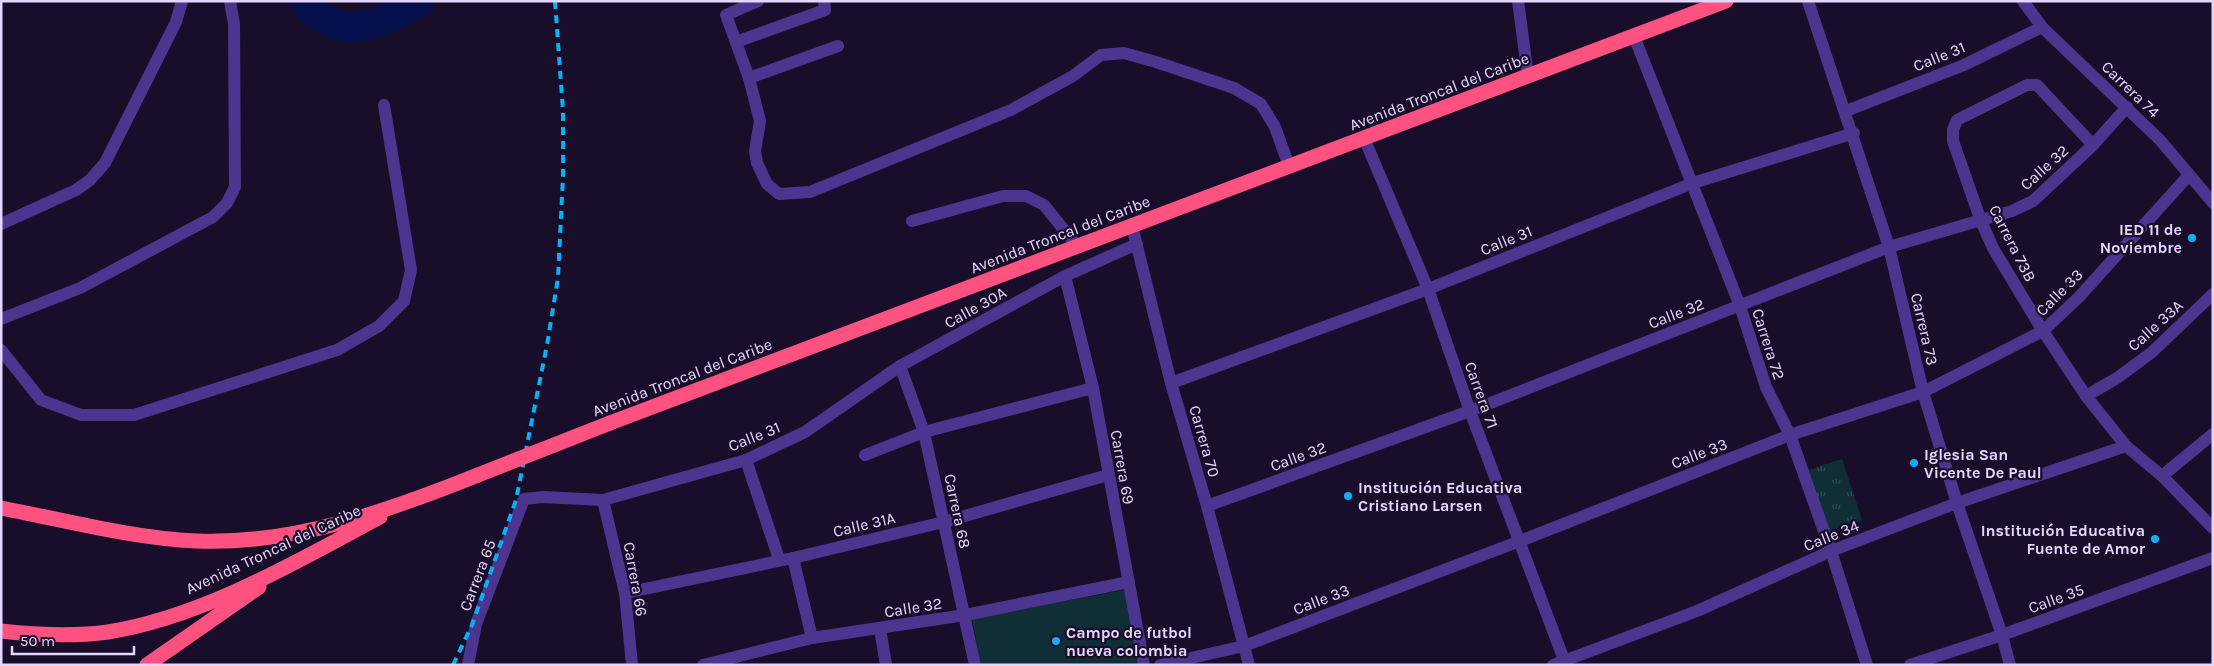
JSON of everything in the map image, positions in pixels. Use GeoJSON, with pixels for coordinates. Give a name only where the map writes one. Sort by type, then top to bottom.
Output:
{"type":"FeatureCollection","features":[{"type":"Feature","properties":{"kind":"highway","name":"Avenida Troncal del Caribe"},"geometry":{"type":"LineString","coordinates":[[8,632],[74,635],[108,632],[161,619],[219,598],[294,563],[408,503],[478,475],[610,423],[1726,1]]}},
{"type":"Feature","properties":{"kind":"highway","name":"Avenida Troncal del Caribe"},"geometry":{"type":"LineString","coordinates":[[1,508],[158,538],[235,541],[298,534],[408,503]]}},
{"type":"Feature","properties":{"kind":"highway"},"geometry":{"type":"LineString","coordinates":[[148,665],[294,563]]}},
{"type":"Feature","properties":{"kind":"street"},"geometry":{"type":"LineString","coordinates":[[1,224],[76,190],[90,180],[105,163],[176,22],[182,1]]}},
{"type":"Feature","properties":{"kind":"street"},"geometry":{"type":"LineString","coordinates":[[1,318],[80,288],[213,217],[227,203],[234,187],[234,24],[230,1]]}},
{"type":"Feature","properties":{"kind":"street"},"geometry":{"type":"LineString","coordinates":[[758,1],[726,15],[749,78],[760,121],[755,150],[758,163],[767,184],[779,194],[810,192],[1011,110],[1073,76],[1101,55],[1124,54],[1156,62],[1234,88],[1261,104],[1275,127],[1289,166]]}},
{"type":"Feature","properties":{"kind":"street"},"geometry":{"type":"LineString","coordinates":[[736,42],[825,10],[824,1]]}},
{"type":"Feature","properties":{"kind":"street"},"geometry":{"type":"LineString","coordinates":[[1518,1],[1528,76]]}},
{"type":"Feature","properties":{"kind":"street","name":"Carrera 73"},"geometry":{"type":"LineString","coordinates":[[1808,1],[1854,133],[1890,247],[1923,392],[2010,665]]}},
{"type":"Feature","properties":{"kind":"street","name":"Carrera 74"},"geometry":{"type":"LineString","coordinates":[[2023,1],[2042,27],[2127,107],[2160,140],[2190,175],[2207,185],[2213,203]]}},
{"type":"Feature","properties":{"kind":"street","name":"Calle 31"},"geometry":{"type":"LineString","coordinates":[[1846,111],[1964,65],[2042,27]]}},
{"type":"Feature","properties":{"kind":"street","name":"Carrera 72"},"geometry":{"type":"LineString","coordinates":[[1634,36],[1740,306],[1766,387],[1790,435],[1831,551],[1867,665]]}},
{"type":"Feature","properties":{"kind":"street"},"geometry":{"type":"LineString","coordinates":[[749,78],[838,46]]}},
{"type":"Feature","properties":{"kind":"street","name":"Carrera 73B"},"geometry":{"type":"LineString","coordinates":[[2093,145],[2037,85],[2026,85],[1957,120],[1953,130],[1953,141],[1981,221],[1993,248],[2042,331],[2086,396],[2126,446],[2162,476],[2213,528]]}},
{"type":"Feature","properties":{"kind":"street"},"geometry":{"type":"LineString","coordinates":[[1,350],[41,400],[81,415],[134,415],[337,350],[379,326],[404,301],[411,270],[384,105]]}},
{"type":"Feature","properties":{"kind":"street","name":"Calle 32"},"geometry":{"type":"LineString","coordinates":[[1207,506],[1470,411],[1890,247],[2012,211],[2033,201],[2093,145],[2127,107]]}},
{"type":"Feature","properties":{"kind":"street","name":"Calle 31"},"geometry":{"type":"LineString","coordinates":[[1172,383],[1428,288],[1693,183],[1854,133]]}},
{"type":"Feature","properties":{"kind":"street","name":"Carrera 71"},"geometry":{"type":"LineString","coordinates":[[1364,138],[1428,288],[1470,411],[1520,541],[1561,663]]}},
{"type":"Feature","properties":{"kind":"street","name":"Calle 33"},"geometry":{"type":"LineString","coordinates":[[1160,665],[1244,646],[1520,541],[1790,435],[1923,392],[2042,331],[2079,297],[2190,175]]}},
{"type":"Feature","properties":{"kind":"street"},"geometry":{"type":"LineString","coordinates":[[912,221],[1003,196],[1026,196],[1044,205],[1077,246]]}},
{"type":"Feature","properties":{"kind":"street","name":"Carrera 70"},"geometry":{"type":"LineString","coordinates":[[1132,226],[1172,383],[1249,665]]}},
{"type":"Feature","properties":{"kind":"street","name":"Calle 30A"},"geometry":{"type":"LineString","coordinates":[[900,366],[1065,276],[1137,244]]}},
{"type":"Feature","properties":{"kind":"street","name":"Carrera 69"},"geometry":{"type":"LineString","coordinates":[[1065,276],[1093,388],[1144,665]]}},
{"type":"Feature","properties":{"kind":"street","name":"Calle 33A"},"geometry":{"type":"LineString","coordinates":[[2086,396],[2117,378],[2151,353],[2213,294]]}},
{"type":"Feature","properties":{"kind":"street","name":"Calle 31"},"geometry":{"type":"LineString","coordinates":[[524,499],[543,497],[603,500],[746,460],[805,432],[900,366]]}},
{"type":"Feature","properties":{"kind":"street","name":"Carrera 68"},"geometry":{"type":"LineString","coordinates":[[900,366],[924,432],[975,665]]}},
{"type":"Feature","properties":{"kind":"street"},"geometry":{"type":"LineString","coordinates":[[864,455],[924,432],[1093,388]]}},
{"type":"Feature","properties":{"kind":"street"},"geometry":{"type":"LineString","coordinates":[[2162,476],[2213,434]]}},
{"type":"Feature","properties":{"kind":"street","name":"Calle 34"},"geometry":{"type":"LineString","coordinates":[[1561,663],[1697,611],[1831,551],[1957,503],[2126,446]]}},
{"type":"Feature","properties":{"kind":"street"},"geometry":{"type":"LineString","coordinates":[[746,460],[779,559]]}},
{"type":"Feature","properties":{"kind":"street","name":"Calle 31A"},"geometry":{"type":"LineString","coordinates":[[625,593],[779,559],[793,558],[944,522],[1108,475]]}},
{"type":"Feature","properties":{"kind":"street","name":"Carrera 65"},"geometry":{"type":"LineString","coordinates":[[468,665],[476,624],[524,499]]}},
{"type":"Feature","properties":{"kind":"street","name":"Carrera 66"},"geometry":{"type":"LineString","coordinates":[[603,500],[625,593],[632,665]]}},
{"type":"Feature","properties":{"kind":"street"},"geometry":{"type":"LineString","coordinates":[[793,558],[812,638]]}},
{"type":"Feature","properties":{"kind":"street","name":"Calle 35"},"geometry":{"type":"LineString","coordinates":[[1910,665],[2002,635],[2213,558]]}},
{"type":"Feature","properties":{"kind":"street","name":"Calle 32"},"geometry":{"type":"LineString","coordinates":[[703,665],[812,638],[965,615],[1129,582]]}},
{"type":"Feature","properties":{"kind":"street"},"geometry":{"type":"LineString","coordinates":[[880,629],[886,665]]}},
{"type":"Feature","properties":{"kind":"green space"},"geometry":{"type":"Polygon","coordinates":[[[1842,459],[1862,520],[1829,531],[1809,470],[1842,459]]]}},
{"type":"Feature","properties":{"kind":"green space","name":"Campo de futbol nueva colombia"},"geometry":{"type":"Polygon","coordinates":[[[1125,590],[1141,665],[981,665],[972,618],[1125,590]]]}},
{"type":"Feature","properties":{"kind":"waterway"},"geometry":{"type":"LineString","coordinates":[[305,1],[319,15],[333,23],[347,26],[376,23],[420,1]]}},
{"type":"Feature","properties":{"kind":"railway"},"geometry":{"type":"LineString","coordinates":[[453,665],[472,625],[516,500],[547,345],[558,278],[563,176],[563,111],[555,1]]}},
{"type":"Feature","properties":{"kind":"place","name":"IED 11 de Noviembre"},"geometry":{"type":"Point","coordinates":[2192,238]}},
{"type":"Feature","properties":{"kind":"place","name":"Iglesia San Vicente De Paul"},"geometry":{"type":"Point","coordinates":[1914,463]}},
{"type":"Feature","properties":{"kind":"place","name":"Institución Educativa Cristiano Larsen"},"geometry":{"type":"Point","coordinates":[1348,496]}},
{"type":"Feature","properties":{"kind":"place","name":"Institución Educativa Fuente de Amor"},"geometry":{"type":"Point","coordinates":[2155,539]}},
{"type":"Feature","properties":{"kind":"place","name":"Campo de futbol nueva colombia"},"geometry":{"type":"Point","coordinates":[1056,641]}}]}
